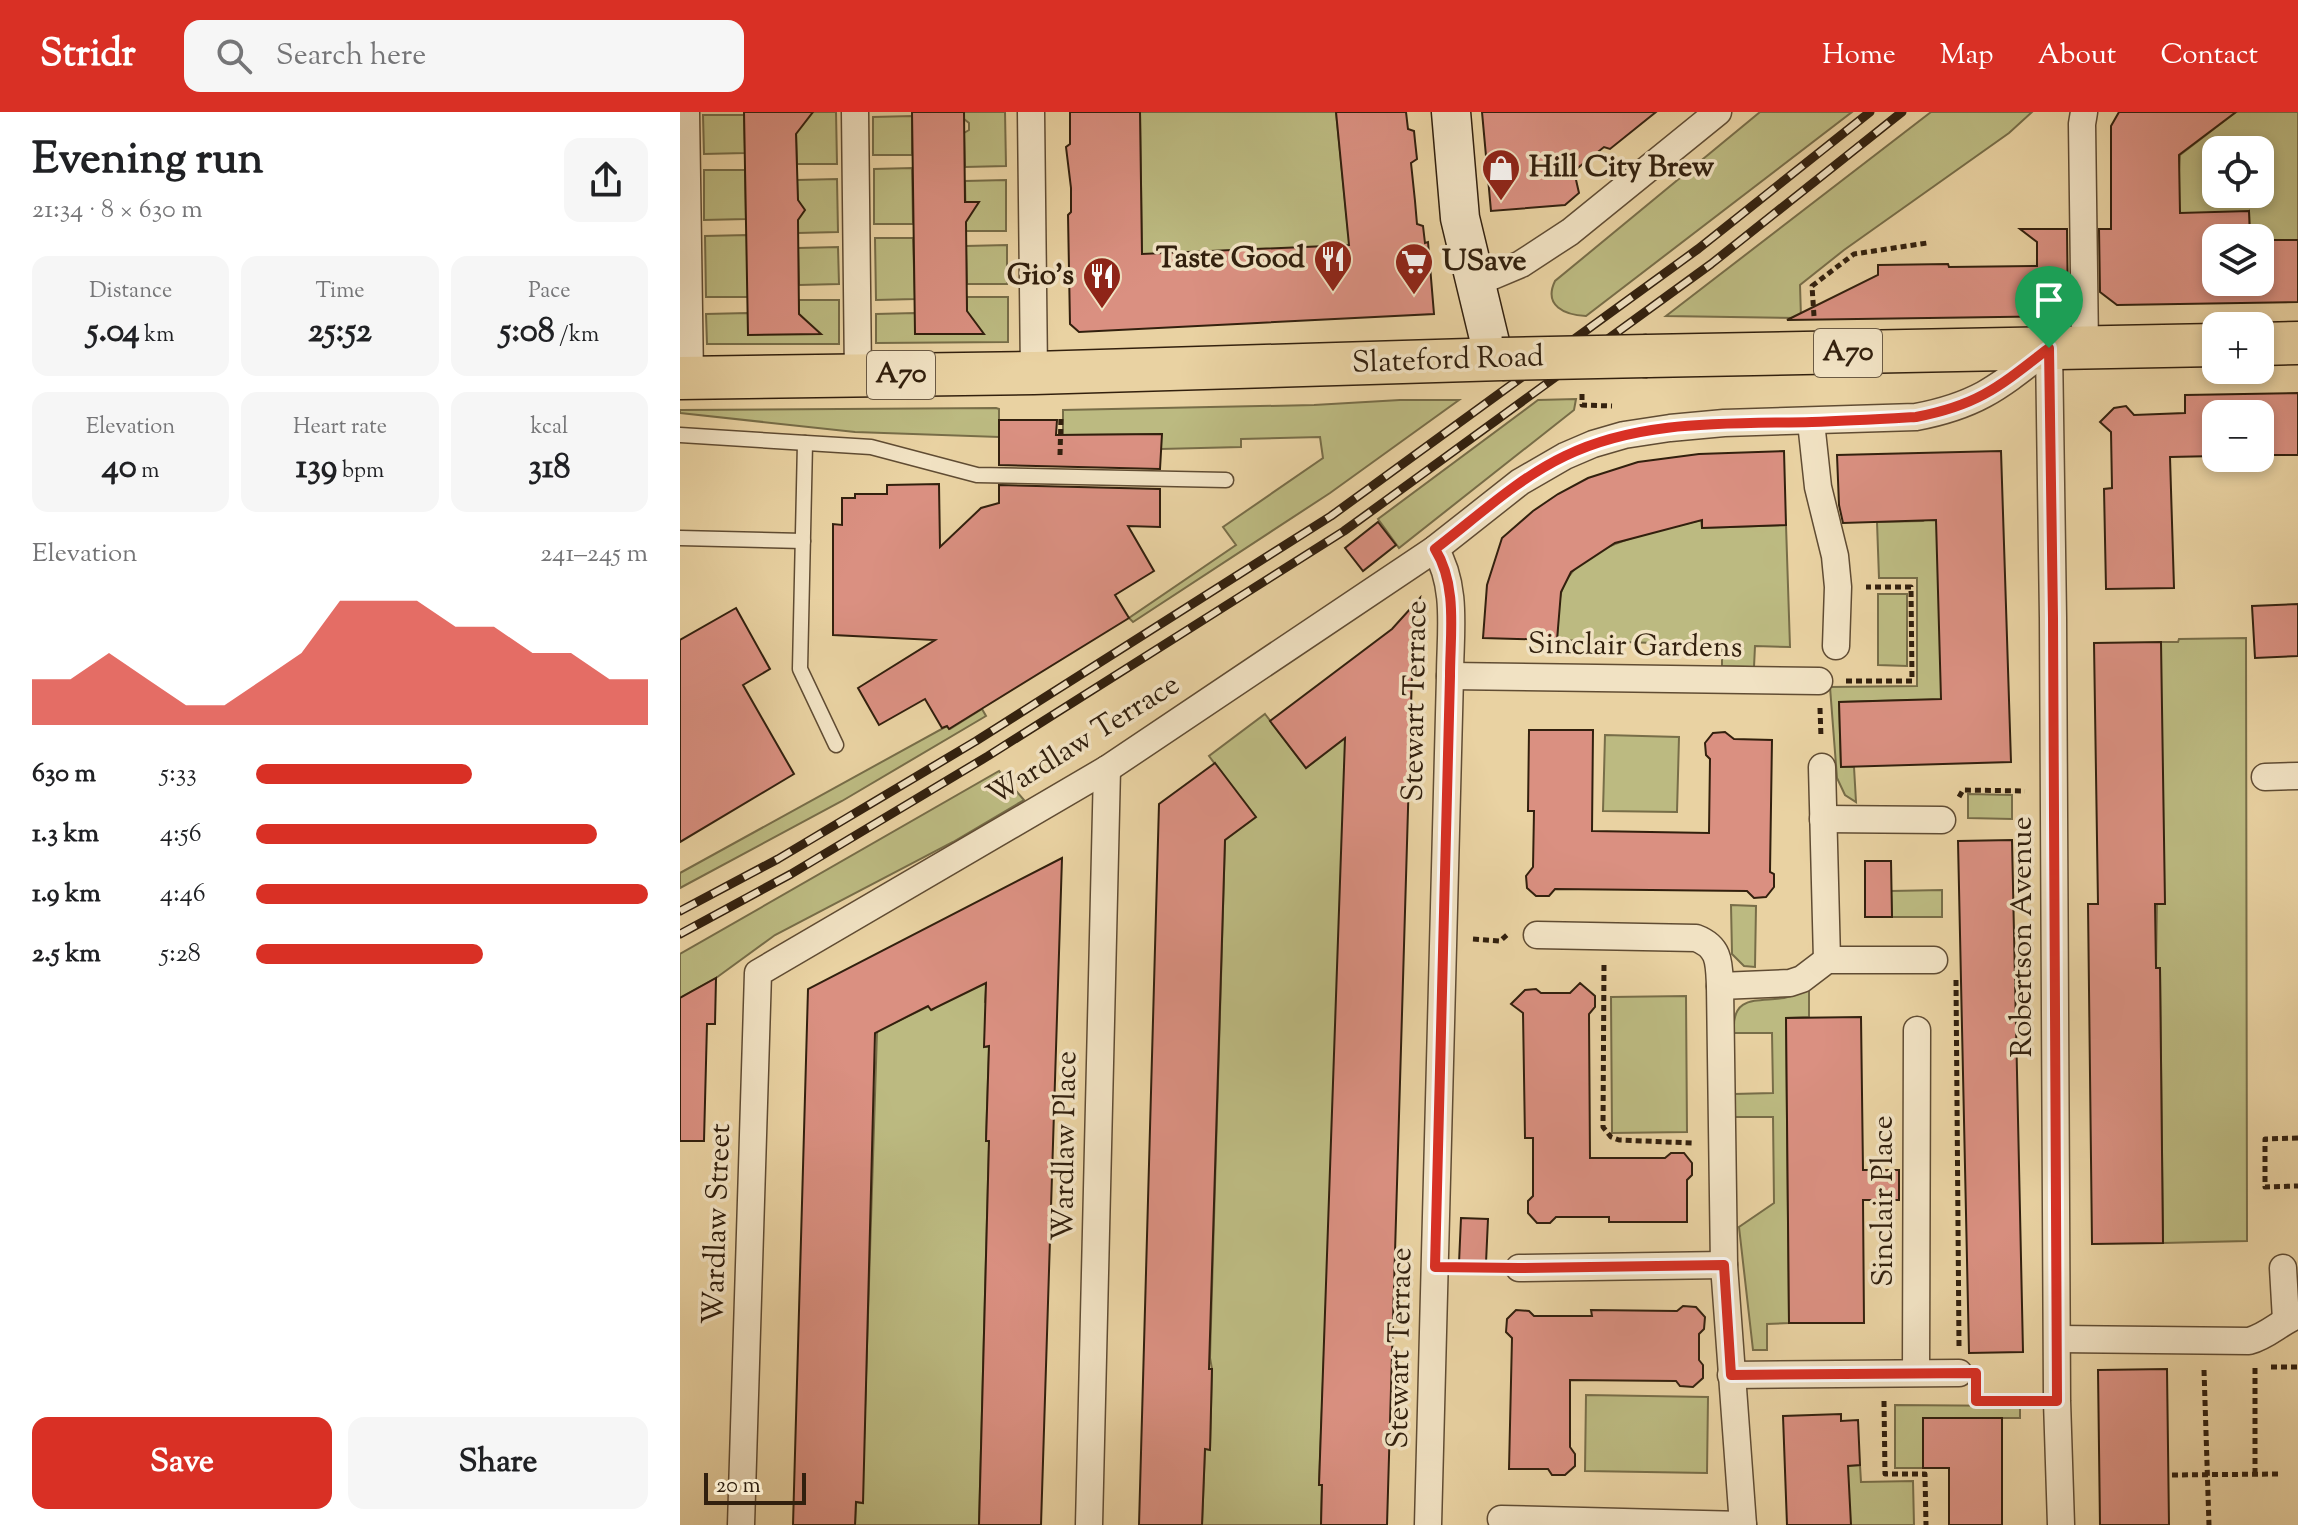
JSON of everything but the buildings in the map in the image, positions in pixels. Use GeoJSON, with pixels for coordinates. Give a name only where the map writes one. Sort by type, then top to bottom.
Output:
{"type":"FeatureCollection","features":[{"type":"Feature","properties":{"kind":"main road"},"geometry":{"type":"LineString","coordinates":[[2274,344],[2298,343]]}},
{"type":"Feature","properties":{"kind":"main road","name":"Slateford Road"},"geometry":{"type":"LineString","coordinates":[[685,378],[1034,373],[1498,359],[2202,345]]}},
{"type":"Feature","properties":{"kind":"street"},"geometry":{"type":"LineString","coordinates":[[685,378],[686,112]]}},
{"type":"Feature","properties":{"kind":"street"},"geometry":{"type":"LineString","coordinates":[[855,112],[858,375]]}},
{"type":"Feature","properties":{"kind":"street"},"geometry":{"type":"LineString","coordinates":[[1031,112],[1034,373]]}},
{"type":"Feature","properties":{"kind":"street"},"geometry":{"type":"LineString","coordinates":[[1451,112],[1460,218],[1498,359]]}},
{"type":"Feature","properties":{"kind":"street"},"geometry":{"type":"LineString","coordinates":[[1476,283],[1521,264],[1570,232],[1718,112]]}},
{"type":"Feature","properties":{"kind":"street","name":"Robertson Avenue"},"geometry":{"type":"LineString","coordinates":[[2061,1525],[2057,1401],[2054,791],[2067,347],[2084,112]]}},
{"type":"Feature","properties":{"kind":"street"},"geometry":{"type":"LineString","coordinates":[[1435,549],[1520,482],[1593,444],[1624,435],[1724,423],[1916,417],[1944,412],[1990,393],[2067,347]]}},
{"type":"Feature","properties":{"kind":"street"},"geometry":{"type":"LineString","coordinates":[[1811,422],[1818,487],[1834,551],[1838,587],[1836,646]]}},
{"type":"Feature","properties":{"kind":"street","name":"Stewart Terrace"},"geometry":{"type":"LineString","coordinates":[[1428,1525],[1450,676],[1449,584],[1445,565],[1435,549]]}},
{"type":"Feature","properties":{"kind":"street","name":"Wardlaw Terrace"},"geometry":{"type":"LineString","coordinates":[[758,973],[1107,769],[1435,549]]}},
{"type":"Feature","properties":{"kind":"street","name":"Sinclair Gardens"},"geometry":{"type":"LineString","coordinates":[[1450,676],[1819,681]]}},
{"type":"Feature","properties":{"kind":"street"},"geometry":{"type":"LineString","coordinates":[[1822,767],[1827,960]]}},
{"type":"Feature","properties":{"kind":"street","name":"Wardlaw Place"},"geometry":{"type":"LineString","coordinates":[[1089,1525],[1107,769]]}},
{"type":"Feature","properties":{"kind":"street"},"geometry":{"type":"LineString","coordinates":[[2265,777],[2298,776]]}},
{"type":"Feature","properties":{"kind":"street"},"geometry":{"type":"LineString","coordinates":[[1823,819],[1942,820]]}},
{"type":"Feature","properties":{"kind":"street"},"geometry":{"type":"LineString","coordinates":[[1501,1519],[1743,1525],[1724,1265],[1718,958],[1709,944],[1696,938],[1537,935]]}},
{"type":"Feature","properties":{"kind":"street"},"geometry":{"type":"LineString","coordinates":[[1720,986],[1790,983],[1816,970],[1827,960],[1934,960]]}},
{"type":"Feature","properties":{"kind":"street","name":"Wardlaw Street"},"geometry":{"type":"LineString","coordinates":[[741,1525],[758,973]]}},
{"type":"Feature","properties":{"kind":"street","name":"Sinclair Place"},"geometry":{"type":"LineString","coordinates":[[1916,1372],[1917,1030]]}},
{"type":"Feature","properties":{"kind":"street"},"geometry":{"type":"LineString","coordinates":[[1519,1268],[1724,1265]]}},
{"type":"Feature","properties":{"kind":"street"},"geometry":{"type":"LineString","coordinates":[[2058,1339],[2249,1341],[2292,1318],[2283,1268]]}},
{"type":"Feature","properties":{"kind":"street"},"geometry":{"type":"LineString","coordinates":[[1731,1375],[1959,1373]]}},
{"type":"Feature","properties":{"kind":"lane"},"geometry":{"type":"LineString","coordinates":[[680,435],[871,447],[977,475],[1226,480]]}},
{"type":"Feature","properties":{"kind":"lane"},"geometry":{"type":"LineString","coordinates":[[805,443],[800,669],[836,745]]}},
{"type":"Feature","properties":{"kind":"lane"},"geometry":{"type":"LineString","coordinates":[[680,538],[803,541]]}},
{"type":"Feature","properties":{"kind":"path"},"geometry":{"type":"LineString","coordinates":[[1816,353],[1812,286],[1854,254],[1927,243]]}},
{"type":"Feature","properties":{"kind":"path"},"geometry":{"type":"LineString","coordinates":[[1060,476],[1061,417]]}},
{"type":"Feature","properties":{"kind":"path"},"geometry":{"type":"LineString","coordinates":[[1838,587],[1911,587],[1912,681],[1877,682]]}},
{"type":"Feature","properties":{"kind":"path"},"geometry":{"type":"LineString","coordinates":[[1819,681],[1822,767]]}},
{"type":"Feature","properties":{"kind":"path"},"geometry":{"type":"LineString","coordinates":[[1942,820],[1963,790],[2054,791]]}},
{"type":"Feature","properties":{"kind":"path"},"geometry":{"type":"LineString","coordinates":[[1444,938],[1500,941],[1508,934],[1537,935]]}},
{"type":"Feature","properties":{"kind":"path"},"geometry":{"type":"LineString","coordinates":[[1604,955],[1603,1127],[1611,1137],[1619,1140],[1722,1144]]}},
{"type":"Feature","properties":{"kind":"path"},"geometry":{"type":"LineString","coordinates":[[1934,960],[1955,960],[1959,1373],[1976,1373],[1976,1401],[2057,1401]]}},
{"type":"Feature","properties":{"kind":"path"},"geometry":{"type":"LineString","coordinates":[[2298,1138],[2265,1139],[2265,1187],[2298,1186]]}},
{"type":"Feature","properties":{"kind":"path"},"geometry":{"type":"LineString","coordinates":[[1435,1267],[1519,1268]]}},
{"type":"Feature","properties":{"kind":"path"},"geometry":{"type":"LineString","coordinates":[[2204,1366],[2209,1525]]}},
{"type":"Feature","properties":{"kind":"path"},"geometry":{"type":"LineString","coordinates":[[2255,1367],[2255,1474]]}},
{"type":"Feature","properties":{"kind":"path"},"geometry":{"type":"LineString","coordinates":[[1884,1372],[1885,1474],[1925,1474],[1926,1525]]}},
{"type":"Feature","properties":{"kind":"path"},"geometry":{"type":"LineString","coordinates":[[2172,1475],[2278,1474]]}},
{"type":"Feature","properties":{"kind":"shaded area"},"geometry":{"type":"Polygon","coordinates":[[[796,112],[836,112],[837,164],[797,164],[796,131],[801,127],[796,112]]]}},
{"type":"Feature","properties":{"kind":"shaded area"},"geometry":{"type":"Polygon","coordinates":[[[964,112],[1005,112],[1006,166],[965,167],[964,133],[969,130],[969,123],[964,119],[964,112]]]}},
{"type":"Feature","properties":{"kind":"shaded area"},"geometry":{"type":"Polygon","coordinates":[[[1140,112],[1336,112],[1348,231],[1353,246],[1142,255],[1140,112]]]}},
{"type":"Feature","properties":{"kind":"shaded area"},"geometry":{"type":"Polygon","coordinates":[[[1760,112],[1852,112],[1586,316],[1558,308],[1552,297],[1555,281],[1760,112]]]}},
{"type":"Feature","properties":{"kind":"shaded area"},"geometry":{"type":"Polygon","coordinates":[[[1931,112],[2032,112],[2009,133],[1844,250],[1800,285],[1801,318],[1666,316],[1931,112]]]}},
{"type":"Feature","properties":{"kind":"shaded area"},"geometry":{"type":"Polygon","coordinates":[[[2236,112],[2298,112],[2298,240],[2274,240],[2274,224],[2249,224],[2249,211],[2233,224],[2202,224],[2202,239],[2174,242],[2180,155],[2202,138],[2202,208],[2274,208],[2274,136],[2205,136],[2236,112]]]}},
{"type":"Feature","properties":{"kind":"shaded area"},"geometry":{"type":"Polygon","coordinates":[[[703,115],[744,115],[745,153],[704,154],[703,115]]]}},
{"type":"Feature","properties":{"kind":"shaded area"},"geometry":{"type":"Polygon","coordinates":[[[912,116],[912,155],[873,155],[873,117],[912,116]]]}},
{"type":"Feature","properties":{"kind":"shaded area"},"geometry":{"type":"Polygon","coordinates":[[[912,168],[913,224],[874,224],[874,169],[912,168]]]}},
{"type":"Feature","properties":{"kind":"shaded area"},"geometry":{"type":"Polygon","coordinates":[[[704,170],[745,170],[746,219],[704,220],[704,170]]]}},
{"type":"Feature","properties":{"kind":"shaded area"},"geometry":{"type":"Polygon","coordinates":[[[837,179],[838,232],[798,233],[797,180],[837,179]]]}},
{"type":"Feature","properties":{"kind":"shaded area"},"geometry":{"type":"Polygon","coordinates":[[[1006,180],[1006,231],[966,231],[965,181],[1006,180]]]}},
{"type":"Feature","properties":{"kind":"shaded area"},"geometry":{"type":"Polygon","coordinates":[[[747,235],[748,297],[706,297],[705,236],[747,235]]]}},
{"type":"Feature","properties":{"kind":"shaded area"},"geometry":{"type":"Polygon","coordinates":[[[875,238],[913,238],[915,299],[876,300],[875,238]]]}},
{"type":"Feature","properties":{"kind":"shaded area"},"geometry":{"type":"Polygon","coordinates":[[[1007,245],[1007,284],[967,284],[966,246],[1007,245]]]}},
{"type":"Feature","properties":{"kind":"shaded area"},"geometry":{"type":"Polygon","coordinates":[[[838,247],[839,284],[799,285],[798,248],[838,247]]]}},
{"type":"Feature","properties":{"kind":"shaded area"},"geometry":{"type":"Polygon","coordinates":[[[967,297],[1008,297],[1008,342],[876,343],[876,314],[915,313],[916,334],[967,334],[967,297]]]}},
{"type":"Feature","properties":{"kind":"shaded area"},"geometry":{"type":"Polygon","coordinates":[[[799,300],[839,300],[839,344],[707,344],[706,314],[748,313],[804,319],[799,314],[799,300]]]}},
{"type":"Feature","properties":{"kind":"shaded area"},"geometry":{"type":"Polygon","coordinates":[[[1576,399],[1574,410],[1399,548],[1378,519],[1538,400],[1576,399]]]}},
{"type":"Feature","properties":{"kind":"shaded area"},"geometry":{"type":"Polygon","coordinates":[[[1459,400],[1330,493],[1133,622],[1129,618],[1236,545],[1223,527],[1323,458],[1320,437],[1241,439],[1241,447],[1161,449],[1161,434],[1063,435],[1063,410],[1314,405],[1459,400]]]}},
{"type":"Feature","properties":{"kind":"shaded area"},"geometry":{"type":"Polygon","coordinates":[[[999,409],[999,437],[855,432],[680,413],[680,410],[999,409]]]}},
{"type":"Feature","properties":{"kind":"shaded area"},"geometry":{"type":"Polygon","coordinates":[[[1949,502],[1948,709],[1916,700],[1839,702],[1841,766],[1854,767],[1856,802],[1845,795],[1837,778],[1830,687],[1917,686],[1917,578],[1879,578],[1877,522],[1923,521],[1949,502]]]}},
{"type":"Feature","properties":{"kind":"shaded area"},"geometry":{"type":"Polygon","coordinates":[[[1701,520],[1702,528],[1786,525],[1790,647],[1755,646],[1754,667],[1722,666],[1722,645],[1557,640],[1562,590],[1571,574],[1584,561],[1622,542],[1701,520]]]}},
{"type":"Feature","properties":{"kind":"shaded area"},"geometry":{"type":"Polygon","coordinates":[[[1878,594],[1907,594],[1907,666],[1878,665],[1878,594]]]}},
{"type":"Feature","properties":{"kind":"shaded area"},"geometry":{"type":"Polygon","coordinates":[[[2246,638],[2247,1241],[2163,1243],[2160,969],[2156,968],[2161,642],[2246,638]]]}},
{"type":"Feature","properties":{"kind":"shaded area"},"geometry":{"type":"Polygon","coordinates":[[[982,709],[986,716],[842,801],[680,888],[680,873],[982,709]]]}},
{"type":"Feature","properties":{"kind":"shaded area"},"geometry":{"type":"Polygon","coordinates":[[[1265,714],[1306,768],[1348,736],[1319,1485],[1322,1485],[1321,1525],[1202,1525],[1205,1449],[1210,1449],[1225,840],[1255,817],[1209,756],[1265,714]]]}},
{"type":"Feature","properties":{"kind":"shaded area"},"geometry":{"type":"Polygon","coordinates":[[[1605,735],[1679,737],[1677,812],[1603,811],[1605,735]]]}},
{"type":"Feature","properties":{"kind":"shaded area"},"geometry":{"type":"Polygon","coordinates":[[[999,771],[1024,800],[953,842],[775,935],[716,978],[680,998],[680,954],[999,771]]]}},
{"type":"Feature","properties":{"kind":"shaded area"},"geometry":{"type":"Polygon","coordinates":[[[1968,794],[2012,795],[2012,819],[1968,818],[1968,794]]]}},
{"type":"Feature","properties":{"kind":"shaded area"},"geometry":{"type":"Polygon","coordinates":[[[1942,890],[1942,917],[1892,917],[1891,891],[1942,890]]]}},
{"type":"Feature","properties":{"kind":"shaded area"},"geometry":{"type":"Polygon","coordinates":[[[1731,905],[1756,906],[1755,967],[1744,966],[1732,954],[1731,905]]]}},
{"type":"Feature","properties":{"kind":"shaded area"},"geometry":{"type":"Polygon","coordinates":[[[992,965],[991,988],[986,988],[985,1002],[991,1003],[985,1047],[989,1047],[986,1140],[989,1141],[979,1525],[855,1525],[856,1502],[862,1503],[875,1029],[929,1006],[932,1010],[992,965]]]}},
{"type":"Feature","properties":{"kind":"shaded area"},"geometry":{"type":"Polygon","coordinates":[[[1809,988],[1809,1017],[1786,1018],[1789,1323],[1767,1324],[1767,1350],[1753,1350],[1739,1227],[1774,1203],[1773,1117],[1735,1117],[1734,1094],[1773,1093],[1772,1033],[1734,1033],[1734,1020],[1737,1012],[1748,1002],[1788,997],[1809,988]]]}},
{"type":"Feature","properties":{"kind":"shaded area"},"geometry":{"type":"Polygon","coordinates":[[[1686,996],[1687,1132],[1612,1133],[1611,997],[1686,996]]]}},
{"type":"Feature","properties":{"kind":"shaded area"},"geometry":{"type":"Polygon","coordinates":[[[1586,1395],[1708,1397],[1707,1473],[1585,1471],[1586,1395]]]}},
{"type":"Feature","properties":{"kind":"shaded area"},"geometry":{"type":"Polygon","coordinates":[[[1895,1405],[2020,1406],[2020,1418],[1923,1418],[1923,1468],[1895,1468],[1895,1405]]]}},
{"type":"Feature","properties":{"kind":"shaded area"},"geometry":{"type":"Polygon","coordinates":[[[1860,1465],[1861,1482],[1913,1481],[1914,1525],[1851,1525],[1829,1466],[1860,1465]]]}},
{"type":"Feature","properties":{"kind":"railway"},"geometry":{"type":"LineString","coordinates":[[680,911],[778,859],[976,741],[1331,516],[1698,249],[1870,112]]}},
{"type":"Feature","properties":{"kind":"railway"},"geometry":{"type":"LineString","coordinates":[[680,934],[791,874],[988,756],[1344,531],[1711,264],[1902,112]]}},
{"type":"Feature","properties":{"kind":"place","name":"Hill City Brew"},"geometry":{"type":"Point","coordinates":[1501,202]}},
{"type":"Feature","properties":{"kind":"place","name":"Taste Good"},"geometry":{"type":"Point","coordinates":[1333,293]}},
{"type":"Feature","properties":{"kind":"place","name":"USave"},"geometry":{"type":"Point","coordinates":[1414,296]}},
{"type":"Feature","properties":{"kind":"place","name":"Gio’s"},"geometry":{"type":"Point","coordinates":[1102,310]}},
{"type":"Feature","properties":{"kind":"route"},"geometry":{"type":"LineString","coordinates":[[2049,348],[2057,1401],[1976,1401],[1976,1373],[1731,1375],[1724,1265],[1435,1267],[1450,676],[1449,584],[1445,565],[1435,549],[1520,482],[1593,444],[1624,435],[1724,423],[1916,417],[1944,412],[1990,393],[2049,348]]}}]}
